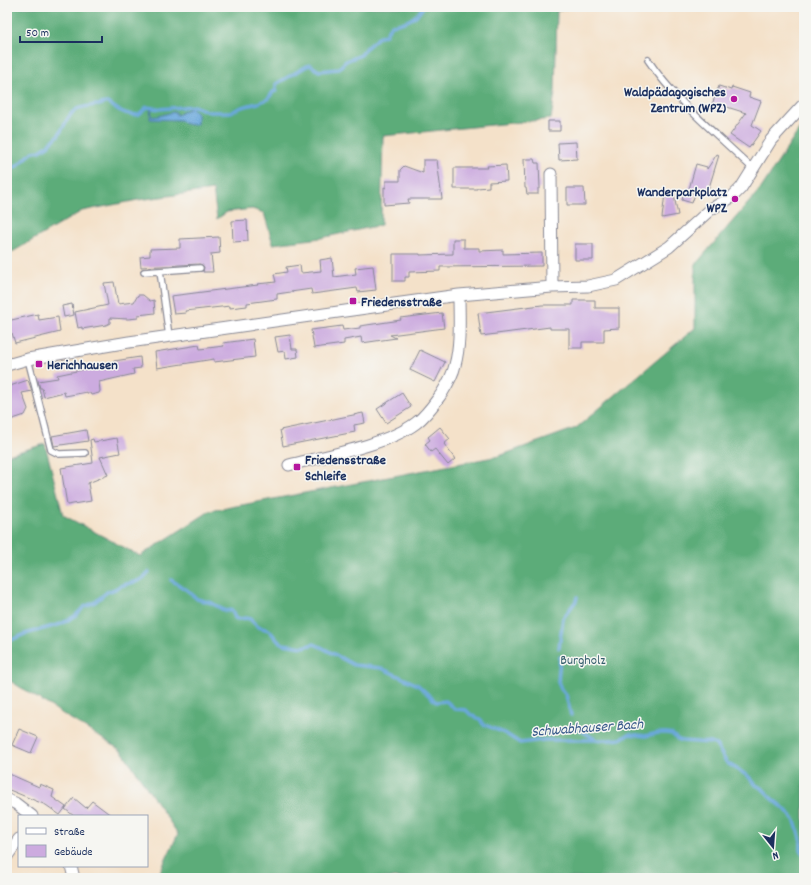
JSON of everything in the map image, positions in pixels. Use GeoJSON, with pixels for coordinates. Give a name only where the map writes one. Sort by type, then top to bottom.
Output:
{"type":"FeatureCollection","features":[{"type":"Feature","properties":{"kind":"street"},"geometry":{"type":"LineString","coordinates":[[7,365],[28,359],[169,336],[459,295],[552,287],[588,286],[616,280],[668,247],[711,209],[732,197],[741,188],[771,140],[804,105]]}},
{"type":"Feature","properties":{"kind":"street"},"geometry":{"type":"LineString","coordinates":[[551,174],[552,287]]}},
{"type":"Feature","properties":{"kind":"street"},"geometry":{"type":"LineString","coordinates":[[289,465],[382,440],[405,430],[416,423],[432,408],[446,386],[455,366],[459,344],[459,295]]}},
{"type":"Feature","properties":{"kind":"street"},"geometry":{"type":"LineString","coordinates":[[7,800],[15,803],[31,815]]}},
{"type":"Feature","properties":{"kind":"street"},"geometry":{"type":"LineString","coordinates":[[7,856],[18,840]]}},
{"type":"Feature","properties":{"kind":"street"},"geometry":{"type":"LineString","coordinates":[[71,867],[74,878]]}},
{"type":"Feature","properties":{"kind":"lane"},"geometry":{"type":"LineString","coordinates":[[648,60],[659,76],[687,107],[753,169]]}},
{"type":"Feature","properties":{"kind":"lane"},"geometry":{"type":"LineString","coordinates":[[144,272],[200,268]]}},
{"type":"Feature","properties":{"kind":"lane"},"geometry":{"type":"LineString","coordinates":[[160,271],[169,336]]}},
{"type":"Feature","properties":{"kind":"lane"},"geometry":{"type":"LineString","coordinates":[[28,359],[51,450],[59,454],[85,453]]}},
{"type":"Feature","properties":{"kind":"green space"},"geometry":{"type":"Polygon","coordinates":[[[7,7],[572,7],[557,11],[555,92],[551,119],[383,136],[381,225],[321,238],[273,244],[264,213],[252,209],[227,212],[217,219],[213,190],[138,200],[82,211],[14,251],[7,253],[7,7]]]}},
{"type":"Feature","properties":{"kind":"green space","name":"Burgholz"},"geometry":{"type":"Polygon","coordinates":[[[804,122],[804,878],[157,878],[178,834],[122,751],[7,679],[7,451],[8,455],[45,444],[63,515],[140,556],[210,511],[499,456],[576,428],[695,328],[695,265],[762,187],[804,122]]]}},
{"type":"Feature","properties":{"kind":"water"},"geometry":{"type":"Polygon","coordinates":[[[151,108],[152,117],[174,112],[176,112],[176,115],[192,108],[197,113],[197,124],[192,125],[184,123],[180,120],[150,119],[151,108]]]}},
{"type":"Feature","properties":{"kind":"building"},"geometry":{"type":"Polygon","coordinates":[[[719,86],[731,90],[732,87],[750,93],[749,97],[761,101],[752,125],[761,131],[749,148],[730,135],[746,113],[727,107],[725,112],[711,107],[719,86]]]}},
{"type":"Feature","properties":{"kind":"building"},"geometry":{"type":"Polygon","coordinates":[[[548,121],[560,121],[560,131],[548,131],[548,121]]]}},
{"type":"Feature","properties":{"kind":"building"},"geometry":{"type":"Polygon","coordinates":[[[576,142],[577,159],[559,160],[558,143],[576,142]]]}},
{"type":"Feature","properties":{"kind":"building"},"geometry":{"type":"Polygon","coordinates":[[[717,154],[719,155],[707,194],[689,189],[696,164],[707,167],[707,169],[717,154]]]}},
{"type":"Feature","properties":{"kind":"building"},"geometry":{"type":"Polygon","coordinates":[[[524,159],[534,159],[535,163],[539,163],[540,188],[538,188],[538,194],[527,194],[525,188],[524,159]]]}},
{"type":"Feature","properties":{"kind":"building"},"geometry":{"type":"Polygon","coordinates":[[[423,160],[437,160],[442,199],[408,199],[409,203],[384,205],[384,187],[386,188],[386,181],[400,181],[400,170],[404,166],[423,173],[423,160]]]}},
{"type":"Feature","properties":{"kind":"building"},"geometry":{"type":"Polygon","coordinates":[[[506,165],[507,181],[489,182],[489,187],[477,189],[454,189],[454,168],[488,168],[487,166],[506,165]]]}},
{"type":"Feature","properties":{"kind":"building"},"geometry":{"type":"Polygon","coordinates":[[[567,188],[584,188],[585,205],[567,205],[567,188]]]}},
{"type":"Feature","properties":{"kind":"building"},"geometry":{"type":"Polygon","coordinates":[[[673,191],[678,215],[662,218],[665,193],[673,191]]]}},
{"type":"Feature","properties":{"kind":"building"},"geometry":{"type":"Polygon","coordinates":[[[685,191],[695,194],[692,203],[682,200],[685,191]]]}},
{"type":"Feature","properties":{"kind":"building"},"geometry":{"type":"Polygon","coordinates":[[[247,220],[248,241],[233,242],[232,221],[247,220]]]}},
{"type":"Feature","properties":{"kind":"building"},"geometry":{"type":"Polygon","coordinates":[[[219,237],[220,253],[211,254],[213,272],[203,272],[204,267],[200,264],[141,267],[140,257],[150,256],[150,249],[180,248],[180,239],[219,237]]]}},
{"type":"Feature","properties":{"kind":"building"},"geometry":{"type":"Polygon","coordinates":[[[453,239],[464,239],[464,248],[479,248],[479,251],[503,250],[503,254],[542,253],[542,266],[440,267],[440,271],[409,272],[409,277],[405,277],[405,281],[393,281],[393,254],[453,254],[453,239]]]}},
{"type":"Feature","properties":{"kind":"building"},"geometry":{"type":"Polygon","coordinates":[[[575,244],[593,244],[593,260],[575,260],[575,244]]]}},
{"type":"Feature","properties":{"kind":"building"},"geometry":{"type":"Polygon","coordinates":[[[332,258],[334,277],[356,274],[355,268],[373,266],[376,290],[358,292],[357,288],[312,294],[311,289],[277,294],[277,299],[247,303],[247,306],[230,308],[230,306],[185,311],[186,313],[174,314],[171,296],[276,282],[274,274],[287,272],[286,267],[300,265],[301,273],[321,271],[320,260],[332,258]]]}},
{"type":"Feature","properties":{"kind":"building"},"geometry":{"type":"Polygon","coordinates":[[[114,282],[118,304],[134,302],[138,295],[143,295],[150,301],[154,300],[155,313],[138,315],[138,318],[110,318],[110,323],[106,325],[82,329],[82,327],[78,328],[75,312],[108,305],[104,283],[114,282]]]}},
{"type":"Feature","properties":{"kind":"building"},"geometry":{"type":"Polygon","coordinates":[[[573,300],[595,300],[595,308],[619,308],[619,328],[604,329],[604,342],[582,342],[582,348],[569,348],[569,329],[550,329],[550,327],[481,336],[478,313],[542,305],[573,305],[573,300]]]}},
{"type":"Feature","properties":{"kind":"building"},"geometry":{"type":"Polygon","coordinates":[[[72,304],[74,315],[64,317],[62,306],[72,304]]]}},
{"type":"Feature","properties":{"kind":"building"},"geometry":{"type":"Polygon","coordinates":[[[442,313],[444,328],[390,335],[396,338],[362,343],[361,337],[344,340],[344,344],[314,348],[311,330],[342,326],[343,330],[360,328],[360,326],[401,320],[400,318],[442,313]]]}},
{"type":"Feature","properties":{"kind":"building"},"geometry":{"type":"Polygon","coordinates":[[[38,314],[39,320],[58,317],[60,332],[15,343],[12,333],[7,335],[7,321],[38,314]]]}},
{"type":"Feature","properties":{"kind":"building"},"geometry":{"type":"Polygon","coordinates":[[[290,335],[292,349],[297,349],[298,357],[286,359],[285,351],[278,352],[275,337],[290,335]]]}},
{"type":"Feature","properties":{"kind":"building"},"geometry":{"type":"Polygon","coordinates":[[[253,339],[255,357],[214,362],[214,359],[157,368],[155,352],[199,345],[200,349],[224,346],[223,343],[253,339]]]}},
{"type":"Feature","properties":{"kind":"building"},"geometry":{"type":"Polygon","coordinates":[[[420,350],[445,362],[435,382],[410,370],[420,350]]]}},
{"type":"Feature","properties":{"kind":"building"},"geometry":{"type":"Polygon","coordinates":[[[140,357],[141,368],[133,369],[134,374],[99,382],[99,393],[91,395],[87,392],[65,396],[64,392],[44,397],[42,388],[40,388],[38,381],[58,378],[57,375],[86,369],[85,367],[140,357]]]}},
{"type":"Feature","properties":{"kind":"building"},"geometry":{"type":"Polygon","coordinates":[[[28,380],[32,391],[22,393],[28,409],[25,415],[7,421],[7,387],[28,380]]]}},
{"type":"Feature","properties":{"kind":"building"},"geometry":{"type":"Polygon","coordinates":[[[402,393],[411,407],[386,423],[377,409],[402,393]]]}},
{"type":"Feature","properties":{"kind":"building"},"geometry":{"type":"Polygon","coordinates":[[[363,413],[365,423],[354,425],[355,432],[283,446],[280,430],[363,413]]]}},
{"type":"Feature","properties":{"kind":"building"},"geometry":{"type":"Polygon","coordinates":[[[440,427],[450,439],[444,444],[455,459],[448,465],[435,449],[431,452],[425,444],[430,440],[428,437],[440,427]]]}},
{"type":"Feature","properties":{"kind":"building"},"geometry":{"type":"Polygon","coordinates":[[[86,430],[88,441],[54,446],[52,436],[86,430]]]}},
{"type":"Feature","properties":{"kind":"building"},"geometry":{"type":"Polygon","coordinates":[[[117,438],[120,453],[100,457],[108,475],[88,483],[91,501],[67,505],[61,468],[93,463],[90,440],[93,439],[94,442],[117,438]]]}},
{"type":"Feature","properties":{"kind":"building"},"geometry":{"type":"Polygon","coordinates":[[[19,729],[38,737],[31,753],[12,745],[19,729]]]}},
{"type":"Feature","properties":{"kind":"building"},"geometry":{"type":"Polygon","coordinates":[[[7,773],[39,787],[40,784],[54,790],[52,797],[66,807],[60,815],[46,805],[7,789],[7,773]]]}},
{"type":"Feature","properties":{"kind":"building"},"geometry":{"type":"Polygon","coordinates":[[[74,798],[86,808],[92,801],[111,815],[73,815],[65,809],[74,798]]]}},
{"type":"Feature","properties":{"kind":"waterway"},"geometry":{"type":"LineString","coordinates":[[7,172],[17,166],[33,152],[40,151],[49,145],[49,143],[58,136],[69,116],[79,108],[109,103],[116,109],[133,115],[139,114],[147,107],[159,109],[194,106],[209,112],[231,112],[268,99],[273,92],[276,91],[276,84],[307,66],[310,65],[319,71],[338,69],[346,61],[361,55],[366,48],[380,36],[386,35],[392,25],[410,20],[417,15],[423,7]]}},
{"type":"Feature","properties":{"kind":"waterway","name":"Schwabhauser Bach"},"geometry":{"type":"LineString","coordinates":[[7,642],[25,634],[61,624],[75,616],[84,607],[95,602],[107,592],[120,586],[138,581],[144,578],[149,572]]}},
{"type":"Feature","properties":{"kind":"waterway","name":"Schwabhauser Bach"},"geometry":{"type":"LineString","coordinates":[[171,580],[187,590],[197,599],[212,603],[225,611],[232,610],[235,618],[250,619],[258,627],[269,630],[278,641],[283,644],[303,647],[314,644],[354,665],[381,668],[418,685],[436,702],[446,701],[455,709],[466,710],[471,715],[480,719],[483,724],[506,734],[520,743],[544,740],[610,740],[620,739],[630,734],[645,736],[658,733],[667,733],[672,734],[677,739],[682,741],[711,743],[716,745],[727,763],[748,776],[756,785],[763,789],[770,797],[785,809],[795,821],[801,840],[801,851],[804,855]]}},
{"type":"Feature","properties":{"kind":"waterway"},"geometry":{"type":"LineString","coordinates":[[559,648],[563,618],[576,601],[577,597]]}},
{"type":"Feature","properties":{"kind":"waterway"},"geometry":{"type":"LineString","coordinates":[[560,657],[558,682],[566,695],[571,715]]}},
{"type":"Feature","properties":{"kind":"waterway"},"geometry":{"type":"LineString","coordinates":[[580,730],[595,739]]}},
{"type":"Feature","properties":{"kind":"place","name":"Waldpädagogisches Zentrum (WPZ)"},"geometry":{"type":"Point","coordinates":[734,99]}},
{"type":"Feature","properties":{"kind":"place","name":"Wanderparkplatz WPZ"},"geometry":{"type":"Point","coordinates":[735,199]}},
{"type":"Feature","properties":{"kind":"place","name":"Friedensstraße"},"geometry":{"type":"Point","coordinates":[353,301]}},
{"type":"Feature","properties":{"kind":"place","name":"Herichhausen"},"geometry":{"type":"Point","coordinates":[39,364]}},
{"type":"Feature","properties":{"kind":"place","name":"Friedensstraße Schleife"},"geometry":{"type":"Point","coordinates":[297,467]}}]}
